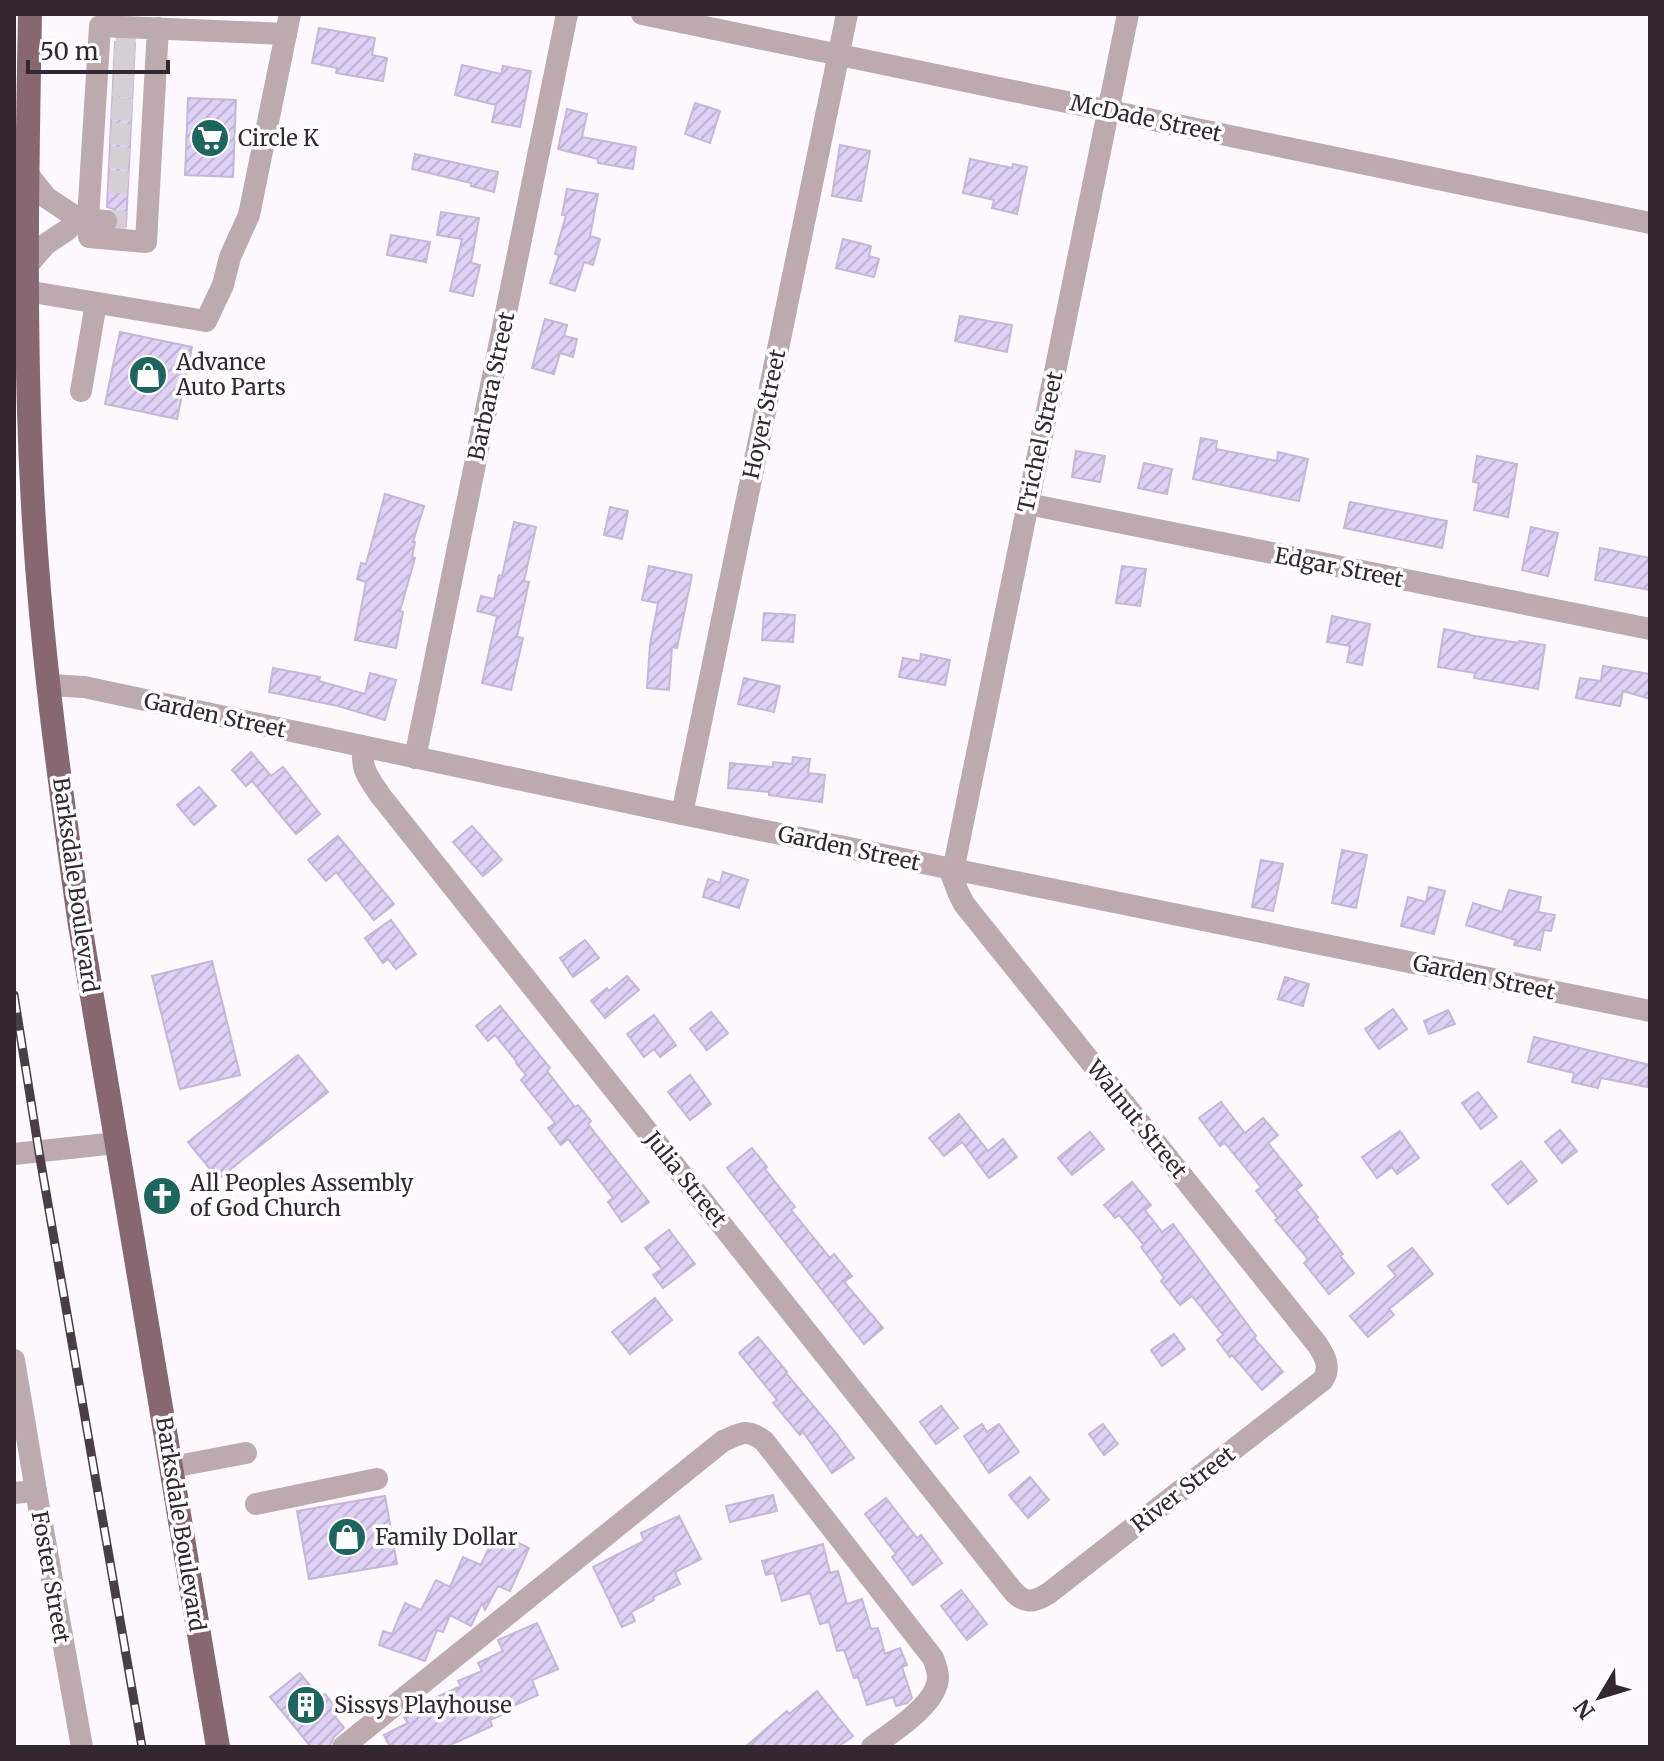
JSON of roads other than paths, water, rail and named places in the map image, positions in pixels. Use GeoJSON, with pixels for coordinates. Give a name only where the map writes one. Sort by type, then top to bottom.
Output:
{"type":"FeatureCollection","features":[{"type":"Feature","properties":{"kind":"main road","name":"Barksdale Boulevard"},"geometry":{"type":"LineString","coordinates":[[30,14],[26,291],[32,487],[49,685],[74,883],[218,1747]]}},
{"type":"Feature","properties":{"kind":"street","name":"Barbara Street"},"geometry":{"type":"LineString","coordinates":[[415,758],[567,14]]}},
{"type":"Feature","properties":{"kind":"street","name":"McDade Street"},"geometry":{"type":"LineString","coordinates":[[642,14],[1650,223]]}},
{"type":"Feature","properties":{"kind":"street","name":"Hoyer Street"},"geometry":{"type":"LineString","coordinates":[[682,814],[847,14]]}},
{"type":"Feature","properties":{"kind":"street","name":"Trichel Street"},"geometry":{"type":"LineString","coordinates":[[953,869],[1128,14]]}},
{"type":"Feature","properties":{"kind":"street"},"geometry":{"type":"LineString","coordinates":[[26,291],[206,321],[249,215],[288,24],[132,68]]}},
{"type":"Feature","properties":{"kind":"street"},"geometry":{"type":"LineString","coordinates":[[113,215],[132,68]]}},
{"type":"Feature","properties":{"kind":"street"},"geometry":{"type":"LineString","coordinates":[[113,215],[132,68]]}},
{"type":"Feature","properties":{"kind":"street"},"geometry":{"type":"LineString","coordinates":[[27,173],[47,198],[113,215]]}},
{"type":"Feature","properties":{"kind":"street"},"geometry":{"type":"LineString","coordinates":[[26,267],[46,244],[67,230],[113,215]]}},
{"type":"Feature","properties":{"kind":"street"},"geometry":{"type":"LineString","coordinates":[[81,391],[96,303]]}},
{"type":"Feature","properties":{"kind":"street","name":"Edgar Street"},"geometry":{"type":"LineString","coordinates":[[1028,504],[1650,629]]}},
{"type":"Feature","properties":{"kind":"street","name":"Garden Street"},"geometry":{"type":"LineString","coordinates":[[49,685],[84,687],[682,814],[1650,1011]]}},
{"type":"Feature","properties":{"kind":"street","name":"Julia Street"},"geometry":{"type":"LineString","coordinates":[[364,747],[363,768],[380,795],[1012,1590],[1027,1601]]}},
{"type":"Feature","properties":{"kind":"street","name":"Walnut Street"},"geometry":{"type":"LineString","coordinates":[[953,869],[954,883],[964,904],[1317,1344],[1327,1366]]}},
{"type":"Feature","properties":{"kind":"street"},"geometry":{"type":"LineString","coordinates":[[14,1154],[116,1143]]}},
{"type":"Feature","properties":{"kind":"street","name":"Foster Street"},"geometry":{"type":"LineString","coordinates":[[14,1360],[25,1492],[82,1747]]}},
{"type":"Feature","properties":{"kind":"street","name":"River Street"},"geometry":{"type":"LineString","coordinates":[[1027,1601],[1049,1593],[1317,1386],[1327,1373],[1327,1366]]}},
{"type":"Feature","properties":{"kind":"street"},"geometry":{"type":"LineString","coordinates":[[343,1747],[723,1441],[741,1433],[753,1433],[764,1441],[933,1658],[938,1678],[934,1693],[923,1707],[872,1747]]}},
{"type":"Feature","properties":{"kind":"street"},"geometry":{"type":"LineString","coordinates":[[172,1467],[246,1453]]}},
{"type":"Feature","properties":{"kind":"street"},"geometry":{"type":"LineString","coordinates":[[256,1504],[377,1479]]}},
{"type":"Feature","properties":{"kind":"tunnel"},"geometry":{"type":"LineString","coordinates":[[115,46],[135,48]]}},
{"type":"Feature","properties":{"kind":"tunnel"},"geometry":{"type":"LineString","coordinates":[[114,62],[134,64]]}},
{"type":"Feature","properties":{"kind":"tunnel"},"geometry":{"type":"LineString","coordinates":[[113,85],[133,87]]}},
{"type":"Feature","properties":{"kind":"tunnel"},"geometry":{"type":"LineString","coordinates":[[112,108],[132,110]]}},
{"type":"Feature","properties":{"kind":"tunnel"},"geometry":{"type":"LineString","coordinates":[[111,133],[130,135]]}},
{"type":"Feature","properties":{"kind":"tunnel"},"geometry":{"type":"LineString","coordinates":[[110,157],[129,159]]}},
{"type":"Feature","properties":{"kind":"tunnel"},"geometry":{"type":"LineString","coordinates":[[109,181],[128,183]]}},
{"type":"Feature","properties":{"kind":"tunnel"},"geometry":{"type":"LineString","coordinates":[[106,221],[126,222]]}},
{"type":"Feature","properties":{"kind":"railway"},"geometry":{"type":"LineString","coordinates":[[14,995],[142,1747]]}},
{"type":"Feature","properties":{"kind":"place","name":"Circle K"},"geometry":{"type":"Point","coordinates":[210,138]}},
{"type":"Feature","properties":{"kind":"place","name":"Advance Auto Parts"},"geometry":{"type":"Point","coordinates":[148,375]}},
{"type":"Feature","properties":{"kind":"place","name":"All Peoples Assembly of God Church"},"geometry":{"type":"Point","coordinates":[162,1196]}},
{"type":"Feature","properties":{"kind":"place","name":"Family Dollar"},"geometry":{"type":"Point","coordinates":[347,1537]}},
{"type":"Feature","properties":{"kind":"place","name":"Sissys Playhouse"},"geometry":{"type":"Point","coordinates":[306,1705]}}]}
